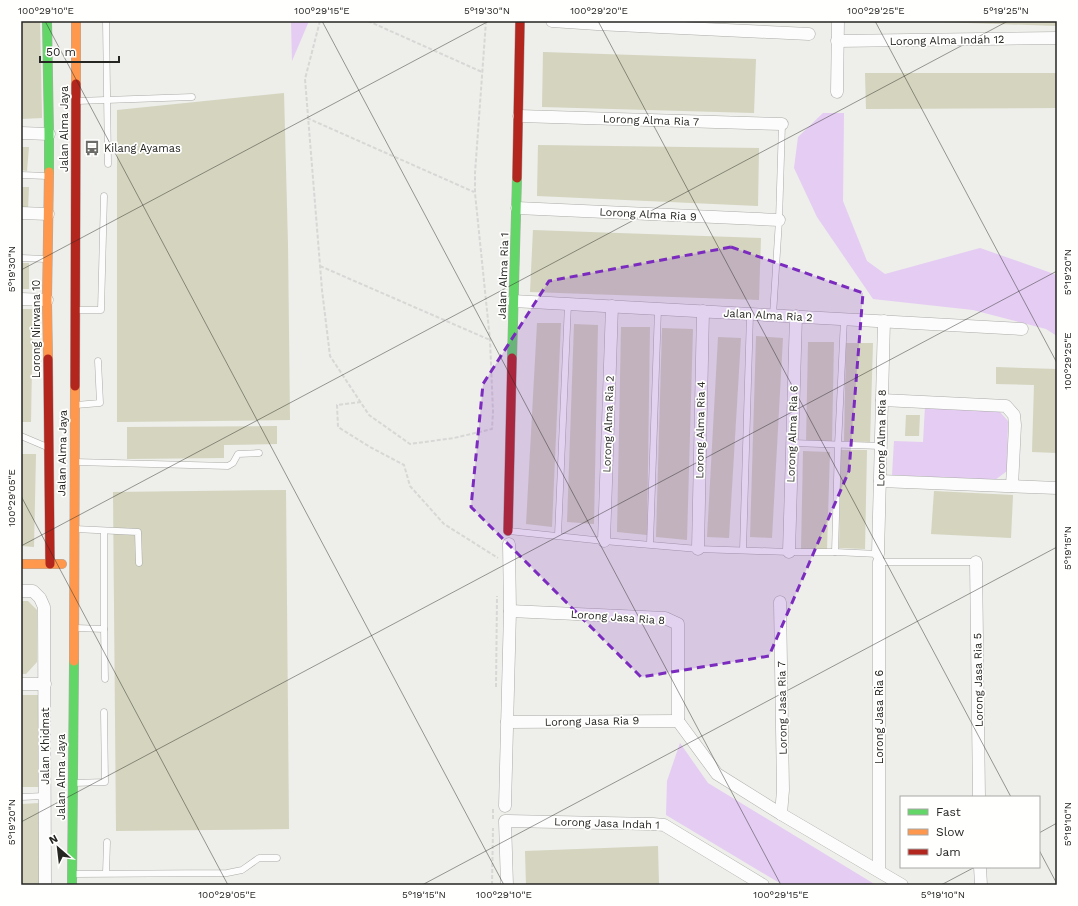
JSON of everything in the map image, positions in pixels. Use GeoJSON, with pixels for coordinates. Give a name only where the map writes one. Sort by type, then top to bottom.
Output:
{"type":"FeatureCollection","features":[{"type":"Feature","properties":{"kind":"street","name":"Lorong Nirwana 10"},"geometry":{"type":"LineString","coordinates":[[47,21],[49,134],[48,300],[50,564]]}},
{"type":"Feature","properties":{"kind":"street","name":"Jalan Alma Jaya"},"geometry":{"type":"LineString","coordinates":[[72,885],[76,21]]}},
{"type":"Feature","properties":{"kind":"street","name":"Jalan Alma Ria 1"},"geometry":{"type":"LineString","coordinates":[[508,531],[517,208],[520,21]]}},
{"type":"Feature","properties":{"kind":"street"},"geometry":{"type":"LineString","coordinates":[[552,21],[644,27],[808,34]]}},
{"type":"Feature","properties":{"kind":"street"},"geometry":{"type":"LineString","coordinates":[[837,92],[838,21]]}},
{"type":"Feature","properties":{"kind":"street","name":"Lorong Alma Indah 12"},"geometry":{"type":"LineString","coordinates":[[838,41],[1057,38]]}},
{"type":"Feature","properties":{"kind":"street","name":"Lorong Alma Ria 7"},"geometry":{"type":"LineString","coordinates":[[519,116],[782,124]]}},
{"type":"Feature","properties":{"kind":"street"},"geometry":{"type":"LineString","coordinates":[[21,133],[49,134]]}},
{"type":"Feature","properties":{"kind":"street","name":"Lorong Alma Ria 9"},"geometry":{"type":"LineString","coordinates":[[517,208],[779,220]]}},
{"type":"Feature","properties":{"kind":"street"},"geometry":{"type":"LineString","coordinates":[[21,213],[48,214]]}},
{"type":"Feature","properties":{"kind":"street"},"geometry":{"type":"LineString","coordinates":[[21,299],[48,300]]}},
{"type":"Feature","properties":{"kind":"street","name":"Jalan Alma Ria 2"},"geometry":{"type":"LineString","coordinates":[[514,301],[1022,329]]}},
{"type":"Feature","properties":{"kind":"street","name":"Lorong Alma Ria 2"},"geometry":{"type":"LineString","coordinates":[[604,541],[612,306]]}},
{"type":"Feature","properties":{"kind":"street","name":"Lorong Alma Ria 4"},"geometry":{"type":"LineString","coordinates":[[698,549],[703,311]]}},
{"type":"Feature","properties":{"kind":"street","name":"Lorong Alma Ria 6"},"geometry":{"type":"LineString","coordinates":[[789,552],[796,316]]}},
{"type":"Feature","properties":{"kind":"street","name":"Lorong Alma Ria 8"},"geometry":{"type":"LineString","coordinates":[[879,558],[884,321]]}},
{"type":"Feature","properties":{"kind":"street"},"geometry":{"type":"LineString","coordinates":[[882,400],[1006,406],[1014,415],[1015,425],[1012,486]]}},
{"type":"Feature","properties":{"kind":"street"},"geometry":{"type":"LineString","coordinates":[[880,481],[1057,488]]}},
{"type":"Feature","properties":{"kind":"street"},"geometry":{"type":"LineString","coordinates":[[499,806],[507,722],[510,611],[509,544]]}},
{"type":"Feature","properties":{"kind":"street","name":"Lorong Jasa Ria 6"},"geometry":{"type":"LineString","coordinates":[[879,558],[879,871]]}},
{"type":"Feature","properties":{"kind":"street","name":"Lorong Jasa Ria 5"},"geometry":{"type":"LineString","coordinates":[[976,562],[980,796]]}},
{"type":"Feature","properties":{"kind":"street"},"geometry":{"type":"LineString","coordinates":[[21,564],[74,564]]}},
{"type":"Feature","properties":{"kind":"street","name":"Jalan Khidmat"},"geometry":{"type":"LineString","coordinates":[[21,591],[33,591],[40,598],[44,607],[45,885]]}},
{"type":"Feature","properties":{"kind":"street","name":"Lorong Jasa Ria 7"},"geometry":{"type":"LineString","coordinates":[[780,602],[783,790],[780,814]]}},
{"type":"Feature","properties":{"kind":"street","name":"Lorong Jasa Ria 8"},"geometry":{"type":"LineString","coordinates":[[510,611],[665,618],[678,624],[678,721]]}},
{"type":"Feature","properties":{"kind":"street"},"geometry":{"type":"LineString","coordinates":[[21,684],[45,684]]}},
{"type":"Feature","properties":{"kind":"street"},"geometry":{"type":"LineString","coordinates":[[678,721],[717,774],[780,814],[902,885]]}},
{"type":"Feature","properties":{"kind":"street","name":"Lorong Jasa Ria 9"},"geometry":{"type":"LineString","coordinates":[[507,722],[678,721]]}},
{"type":"Feature","properties":{"kind":"street","name":"Lorong Jasa Indah 1"},"geometry":{"type":"LineString","coordinates":[[507,885],[505,821],[664,825],[763,885]]}},
{"type":"Feature","properties":{"kind":"street"},"geometry":{"type":"LineString","coordinates":[[980,868],[981,885]]}},
{"type":"Feature","properties":{"kind":"lane"},"geometry":{"type":"LineString","coordinates":[[106,21],[108,164]]}},
{"type":"Feature","properties":{"kind":"lane"},"geometry":{"type":"LineString","coordinates":[[76,101],[192,97]]}},
{"type":"Feature","properties":{"kind":"lane"},"geometry":{"type":"LineString","coordinates":[[773,315],[779,220],[782,124]]}},
{"type":"Feature","properties":{"kind":"lane"},"geometry":{"type":"LineString","coordinates":[[21,175],[48,176]]}},
{"type":"Feature","properties":{"kind":"lane"},"geometry":{"type":"LineString","coordinates":[[75,310],[101,310],[104,196]]}},
{"type":"Feature","properties":{"kind":"lane"},"geometry":{"type":"LineString","coordinates":[[21,258],[48,259]]}},
{"type":"Feature","properties":{"kind":"lane"},"geometry":{"type":"LineString","coordinates":[[558,536],[568,304]]}},
{"type":"Feature","properties":{"kind":"lane"},"geometry":{"type":"LineString","coordinates":[[650,544],[658,309]]}},
{"type":"Feature","properties":{"kind":"lane"},"geometry":{"type":"LineString","coordinates":[[743,550],[750,314]]}},
{"type":"Feature","properties":{"kind":"lane"},"geometry":{"type":"LineString","coordinates":[[835,552],[844,319]]}},
{"type":"Feature","properties":{"kind":"lane"},"geometry":{"type":"LineString","coordinates":[[74,405],[100,403],[98,361]]}},
{"type":"Feature","properties":{"kind":"lane"},"geometry":{"type":"LineString","coordinates":[[21,436],[49,448]]}},
{"type":"Feature","properties":{"kind":"lane"},"geometry":{"type":"LineString","coordinates":[[792,443],[881,446]]}},
{"type":"Feature","properties":{"kind":"lane"},"geometry":{"type":"LineString","coordinates":[[74,462],[228,466],[233,463],[238,454],[259,453]]}},
{"type":"Feature","properties":{"kind":"lane"},"geometry":{"type":"LineString","coordinates":[[74,529],[138,532],[139,563]]}},
{"type":"Feature","properties":{"kind":"lane"},"geometry":{"type":"LineString","coordinates":[[104,531],[105,679]]}},
{"type":"Feature","properties":{"kind":"lane"},"geometry":{"type":"LineString","coordinates":[[508,531],[698,549],[835,552],[879,558],[976,562]]}},
{"type":"Feature","properties":{"kind":"lane"},"geometry":{"type":"LineString","coordinates":[[74,628],[104,629]]}},
{"type":"Feature","properties":{"kind":"lane"},"geometry":{"type":"LineString","coordinates":[[73,783],[105,782],[104,712]]}},
{"type":"Feature","properties":{"kind":"lane"},"geometry":{"type":"LineString","coordinates":[[21,797],[44,796]]}},
{"type":"Feature","properties":{"kind":"lane"},"geometry":{"type":"LineString","coordinates":[[106,874],[107,842]]}},
{"type":"Feature","properties":{"kind":"lane"},"geometry":{"type":"LineString","coordinates":[[73,874],[227,873],[242,870],[259,858],[277,858]]}},
{"type":"Feature","properties":{"kind":"path"},"geometry":{"type":"LineString","coordinates":[[320,21],[305,79],[320,266],[330,356],[369,415],[410,444],[454,438],[492,428],[493,412],[490,340],[475,193],[475,173],[486,21]]}},
{"type":"Feature","properties":{"kind":"path"},"geometry":{"type":"LineString","coordinates":[[368,21],[482,72]]}},
{"type":"Feature","properties":{"kind":"path"},"geometry":{"type":"LineString","coordinates":[[307,118],[475,193]]}},
{"type":"Feature","properties":{"kind":"path"},"geometry":{"type":"LineString","coordinates":[[320,266],[490,340]]}},
{"type":"Feature","properties":{"kind":"path"},"geometry":{"type":"LineString","coordinates":[[360,402],[337,405],[338,426],[370,447],[404,465],[410,486],[444,524],[498,558]]}},
{"type":"Feature","properties":{"kind":"path"},"geometry":{"type":"LineString","coordinates":[[496,693],[498,590]]}},
{"type":"Feature","properties":{"kind":"path"},"geometry":{"type":"LineString","coordinates":[[492,885],[499,806]]}},
{"type":"Feature","properties":{"kind":"highlighted area"},"geometry":{"type":"Polygon","coordinates":[[[731,247],[863,293],[849,471],[769,656],[641,677],[471,507],[483,384],[549,281],[731,247]]]}},
{"type":"Feature","properties":{"kind":"shaded area"},"geometry":{"type":"Polygon","coordinates":[[[291,21],[309,21],[292,61],[291,21]]]}},
{"type":"Feature","properties":{"kind":"shaded area"},"geometry":{"type":"Polygon","coordinates":[[[823,113],[844,113],[843,201],[867,261],[885,274],[980,248],[1057,275],[1057,336],[1046,329],[973,310],[873,299],[817,217],[794,168],[798,137],[823,113]]]}},
{"type":"Feature","properties":{"kind":"shaded area"},"geometry":{"type":"Polygon","coordinates":[[[925,407],[999,411],[1008,421],[1007,471],[995,480],[892,475],[894,441],[923,442],[925,407]]]}},
{"type":"Feature","properties":{"kind":"shaded area"},"geometry":{"type":"Polygon","coordinates":[[[680,743],[708,783],[876,885],[783,885],[666,815],[667,781],[680,743]]]}},
{"type":"Feature","properties":{"kind":"building"},"geometry":{"type":"Polygon","coordinates":[[[21,21],[40,21],[42,118],[21,119],[21,21]]]}},
{"type":"Feature","properties":{"kind":"building"},"geometry":{"type":"Polygon","coordinates":[[[1057,21],[1057,26],[939,22],[1057,21]]]}},
{"type":"Feature","properties":{"kind":"building"},"geometry":{"type":"Polygon","coordinates":[[[543,52],[756,59],[754,113],[542,107],[543,52]]]}},
{"type":"Feature","properties":{"kind":"building"},"geometry":{"type":"Polygon","coordinates":[[[865,73],[1057,73],[1057,108],[866,109],[865,73]]]}},
{"type":"Feature","properties":{"kind":"building"},"geometry":{"type":"Polygon","coordinates":[[[284,93],[288,245],[290,420],[117,422],[117,110],[284,93]]]}},
{"type":"Feature","properties":{"kind":"building"},"geometry":{"type":"Polygon","coordinates":[[[538,145],[759,148],[758,206],[537,196],[538,145]]]}},
{"type":"Feature","properties":{"kind":"building"},"geometry":{"type":"Polygon","coordinates":[[[21,147],[29,147],[27,171],[21,170],[21,147]]]}},
{"type":"Feature","properties":{"kind":"building"},"geometry":{"type":"Polygon","coordinates":[[[21,187],[29,187],[28,209],[21,209],[21,187]]]}},
{"type":"Feature","properties":{"kind":"building"},"geometry":{"type":"Polygon","coordinates":[[[533,230],[761,238],[759,300],[530,292],[533,230]]]}},
{"type":"Feature","properties":{"kind":"building"},"geometry":{"type":"Polygon","coordinates":[[[21,263],[29,263],[29,289],[21,289],[21,263]]]}},
{"type":"Feature","properties":{"kind":"building"},"geometry":{"type":"Polygon","coordinates":[[[21,309],[33,309],[31,422],[21,422],[21,309]]]}},
{"type":"Feature","properties":{"kind":"building"},"geometry":{"type":"Polygon","coordinates":[[[537,323],[561,323],[552,527],[526,524],[537,323]]]}},
{"type":"Feature","properties":{"kind":"building"},"geometry":{"type":"Polygon","coordinates":[[[574,324],[598,325],[594,524],[567,522],[574,324]]]}},
{"type":"Feature","properties":{"kind":"building"},"geometry":{"type":"Polygon","coordinates":[[[621,327],[650,327],[647,535],[617,532],[621,327]]]}},
{"type":"Feature","properties":{"kind":"building"},"geometry":{"type":"Polygon","coordinates":[[[662,328],[693,329],[687,540],[656,537],[662,328]]]}},
{"type":"Feature","properties":{"kind":"building"},"geometry":{"type":"Polygon","coordinates":[[[756,336],[783,338],[772,538],[750,537],[756,336]]]}},
{"type":"Feature","properties":{"kind":"building"},"geometry":{"type":"Polygon","coordinates":[[[718,337],[741,338],[729,538],[707,537],[718,337]]]}},
{"type":"Feature","properties":{"kind":"building"},"geometry":{"type":"Polygon","coordinates":[[[808,342],[834,342],[832,441],[806,441],[808,342]]]}},
{"type":"Feature","properties":{"kind":"building"},"geometry":{"type":"Polygon","coordinates":[[[846,343],[873,343],[870,442],[844,441],[846,343]]]}},
{"type":"Feature","properties":{"kind":"building"},"geometry":{"type":"Polygon","coordinates":[[[996,367],[1057,369],[1057,453],[1032,452],[1034,385],[996,384],[996,367]]]}},
{"type":"Feature","properties":{"kind":"building"},"geometry":{"type":"Polygon","coordinates":[[[906,415],[920,415],[919,436],[905,436],[906,415]]]}},
{"type":"Feature","properties":{"kind":"building"},"geometry":{"type":"Polygon","coordinates":[[[277,426],[277,444],[224,445],[224,458],[127,459],[127,427],[277,426]]]}},
{"type":"Feature","properties":{"kind":"building"},"geometry":{"type":"Polygon","coordinates":[[[841,450],[867,450],[865,549],[839,548],[841,450]]]}},
{"type":"Feature","properties":{"kind":"building"},"geometry":{"type":"Polygon","coordinates":[[[803,451],[830,452],[827,550],[801,550],[803,451]]]}},
{"type":"Feature","properties":{"kind":"building"},"geometry":{"type":"Polygon","coordinates":[[[21,454],[36,454],[34,547],[21,546],[21,454]]]}},
{"type":"Feature","properties":{"kind":"building"},"geometry":{"type":"Polygon","coordinates":[[[286,490],[289,829],[116,831],[113,492],[286,490]]]}},
{"type":"Feature","properties":{"kind":"building"},"geometry":{"type":"Polygon","coordinates":[[[934,491],[1013,495],[1011,538],[931,534],[934,491]]]}},
{"type":"Feature","properties":{"kind":"building"},"geometry":{"type":"Polygon","coordinates":[[[21,601],[28,601],[37,610],[37,662],[26,674],[21,674],[21,601]]]}},
{"type":"Feature","properties":{"kind":"building"},"geometry":{"type":"Polygon","coordinates":[[[21,695],[39,695],[40,787],[21,787],[21,695]]]}},
{"type":"Feature","properties":{"kind":"building"},"geometry":{"type":"Polygon","coordinates":[[[40,803],[40,885],[21,885],[21,804],[40,803]]]}},
{"type":"Feature","properties":{"kind":"building"},"geometry":{"type":"Polygon","coordinates":[[[658,846],[659,885],[526,885],[525,851],[658,846]]]}},
{"type":"Feature","properties":{"kind":"traffic: fast"},"geometry":{"type":"LineString","coordinates":[[47,21],[49,172]]}},
{"type":"Feature","properties":{"kind":"traffic: fast"},"geometry":{"type":"LineString","coordinates":[[512,358],[517,178]]}},
{"type":"Feature","properties":{"kind":"traffic: fast"},"geometry":{"type":"LineString","coordinates":[[72,885],[74,661]]}},
{"type":"Feature","properties":{"kind":"traffic: slow"},"geometry":{"type":"LineString","coordinates":[[76,21],[76,84]]}},
{"type":"Feature","properties":{"kind":"traffic: slow"},"geometry":{"type":"LineString","coordinates":[[48,359],[47,300],[49,172]]}},
{"type":"Feature","properties":{"kind":"traffic: slow"},"geometry":{"type":"LineString","coordinates":[[74,661],[75,386]]}},
{"type":"Feature","properties":{"kind":"traffic: slow"},"geometry":{"type":"LineString","coordinates":[[21,564],[62,564]]}},
{"type":"Feature","properties":{"kind":"traffic: jam"},"geometry":{"type":"LineString","coordinates":[[517,178],[520,21]]}},
{"type":"Feature","properties":{"kind":"traffic: jam"},"geometry":{"type":"LineString","coordinates":[[75,386],[76,84]]}},
{"type":"Feature","properties":{"kind":"traffic: jam"},"geometry":{"type":"LineString","coordinates":[[508,531],[512,358]]}},
{"type":"Feature","properties":{"kind":"traffic: jam"},"geometry":{"type":"LineString","coordinates":[[48,359],[50,564]]}},
{"type":"Feature","properties":{"kind":"place","name":"Kilang Ayamas"},"geometry":{"type":"Point","coordinates":[92,148]}}]}
